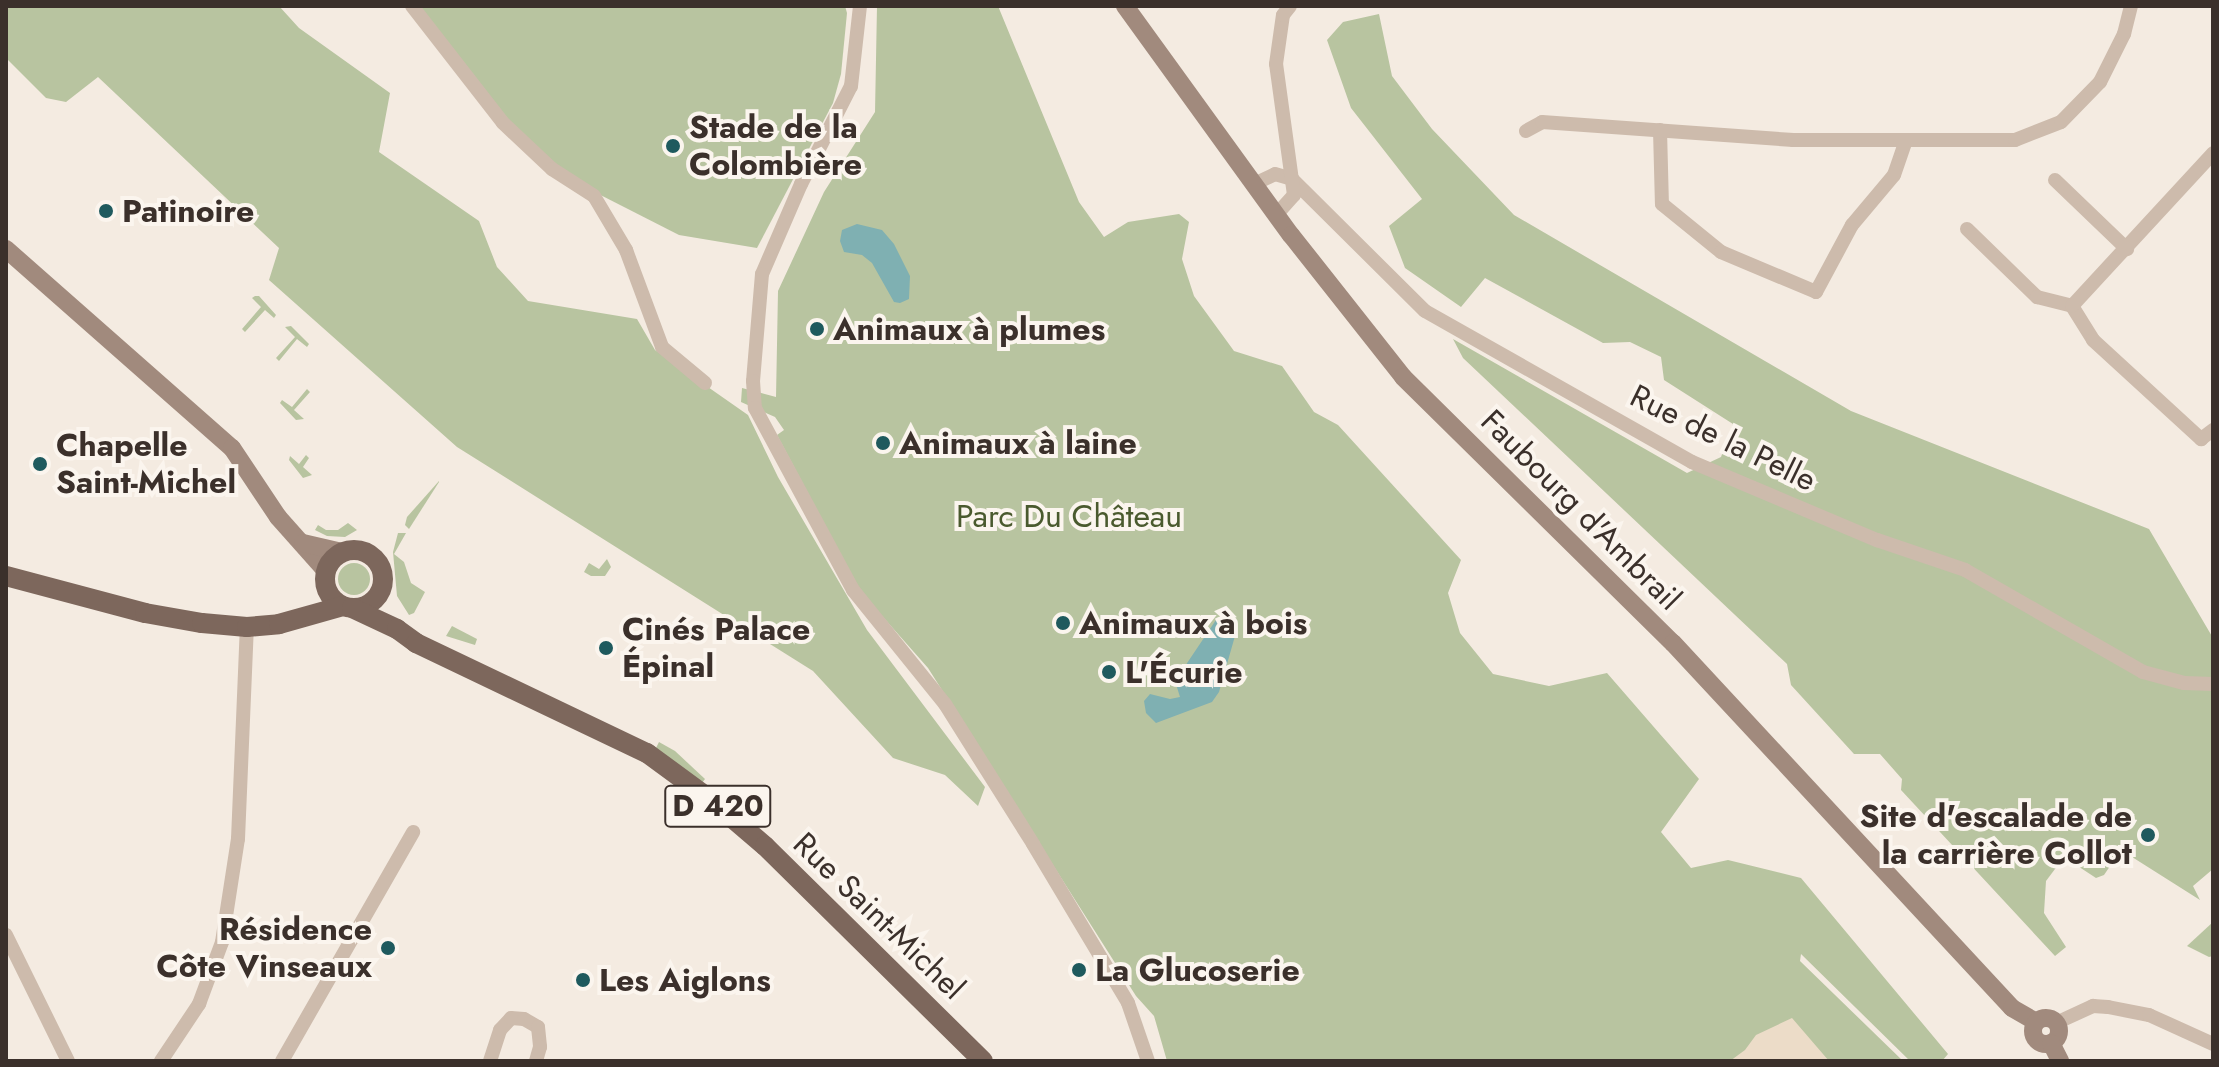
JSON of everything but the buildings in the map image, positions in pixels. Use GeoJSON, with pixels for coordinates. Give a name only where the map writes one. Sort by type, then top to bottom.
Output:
{"type":"FeatureCollection","features":[{"type":"Feature","properties":{"kind":"main road","name":"Faubourg d'Ambrail"},"geometry":{"type":"LineString","coordinates":[[1125,6],[1276,215],[1403,377],[1607,575],[2002,997],[2036,1022]]}},
{"type":"Feature","properties":{"kind":"main road"},"geometry":{"type":"LineString","coordinates":[[6,249],[232,448],[278,517],[303,543],[347,607]]}},
{"type":"Feature","properties":{"kind":"main road"},"geometry":{"type":"LineString","coordinates":[[303,543],[342,552],[359,550],[375,558],[383,574],[380,593],[397,629]]}},
{"type":"Feature","properties":{"kind":"main road"},"geometry":{"type":"LineString","coordinates":[[310,616],[335,556],[342,552]]}},
{"type":"Feature","properties":{"kind":"main road"},"geometry":{"type":"LineString","coordinates":[[6,576],[145,613],[247,627],[279,624],[347,607],[364,607],[380,593]]}},
{"type":"Feature","properties":{"kind":"main road","name":"Rue Saint-Michel"},"geometry":{"type":"LineString","coordinates":[[347,607],[647,753],[711,800],[797,876],[983,1061]]}},
{"type":"Feature","properties":{"kind":"main road"},"geometry":{"type":"LineString","coordinates":[[2044,1018],[2056,1023],[2059,1033],[2051,1043],[2042,1044],[2035,1039],[2036,1022],[2044,1018]]}},
{"type":"Feature","properties":{"kind":"main road"},"geometry":{"type":"LineString","coordinates":[[2051,1043],[2060,1061]]}},
{"type":"Feature","properties":{"kind":"street"},"geometry":{"type":"LineString","coordinates":[[412,6],[503,123],[552,169],[594,196],[626,250],[662,347],[705,383]]}},
{"type":"Feature","properties":{"kind":"street"},"geometry":{"type":"LineString","coordinates":[[860,6],[851,86],[801,184],[762,274],[753,381],[755,408],[853,590],[945,704],[1041,857],[1128,1003],[1148,1061]]}},
{"type":"Feature","properties":{"kind":"street"},"geometry":{"type":"LineString","coordinates":[[1526,131],[1542,122],[1793,140],[2015,140],[2061,122],[2100,82],[2124,34],[2131,6]]}},
{"type":"Feature","properties":{"kind":"street"},"geometry":{"type":"LineString","coordinates":[[1276,215],[1294,195],[1276,64],[1282,9]]}},
{"type":"Feature","properties":{"kind":"street"},"geometry":{"type":"LineString","coordinates":[[1660,130],[1662,204],[1721,252],[1816,292],[1852,225],[1894,175],[1906,140]]}},
{"type":"Feature","properties":{"kind":"street"},"geometry":{"type":"LineString","coordinates":[[2072,306],[2213,153]]}},
{"type":"Feature","properties":{"kind":"street"},"geometry":{"type":"LineString","coordinates":[[1254,184],[1275,174],[1290,159]]}},
{"type":"Feature","properties":{"kind":"street","name":"Rue de la Pelle"},"geometry":{"type":"LineString","coordinates":[[1275,174],[1292,179],[1425,311],[1692,462],[1877,540],[1965,570],[2143,672],[2184,683],[2213,684]]}},
{"type":"Feature","properties":{"kind":"street"},"geometry":{"type":"LineString","coordinates":[[2055,180],[2127,249]]}},
{"type":"Feature","properties":{"kind":"street"},"geometry":{"type":"LineString","coordinates":[[1967,229],[2037,297],[2072,306],[2093,340],[2207,434]]}},
{"type":"Feature","properties":{"kind":"street"},"geometry":{"type":"LineString","coordinates":[[161,1061],[199,1004],[222,942],[238,839],[247,627]]}},
{"type":"Feature","properties":{"kind":"street"},"geometry":{"type":"LineString","coordinates":[[282,1061],[413,832]]}},
{"type":"Feature","properties":{"kind":"street"},"geometry":{"type":"LineString","coordinates":[[6,935],[68,1061]]}},
{"type":"Feature","properties":{"kind":"street"},"geometry":{"type":"LineString","coordinates":[[2056,1023],[2093,1006],[2108,1007],[2149,1015],[2213,1044]]}},
{"type":"Feature","properties":{"kind":"street"},"geometry":{"type":"LineString","coordinates":[[490,1061],[500,1030],[511,1018],[524,1019],[538,1027],[540,1047],[536,1061]]}},
{"type":"Feature","properties":{"kind":"green space"},"geometry":{"type":"Polygon","coordinates":[[[6,6],[279,6],[299,28],[390,93],[379,152],[479,221],[497,267],[528,301],[637,319],[655,350],[748,415],[778,477],[867,630],[985,787],[978,806],[945,775],[893,758],[813,671],[457,447],[269,280],[279,248],[98,77],[66,102],[46,98],[6,58],[6,6]]]}},
{"type":"Feature","properties":{"kind":"green space","name":"Stade de la Colombière"},"geometry":{"type":"Polygon","coordinates":[[[417,6],[845,6],[847,13],[841,74],[833,103],[757,248],[679,235],[571,180],[499,112],[417,6]]]}},
{"type":"Feature","properties":{"kind":"green space","name":"Parc Du Château"},"geometry":{"type":"Polygon","coordinates":[[[877,6],[998,6],[1079,202],[1104,237],[1128,222],[1179,214],[1189,222],[1182,259],[1194,296],[1234,351],[1282,366],[1314,412],[1338,425],[1461,560],[1448,593],[1460,633],[1493,674],[1549,686],[1607,673],[1699,779],[1661,832],[1691,868],[1728,860],[1801,878],[1948,1054],[1942,1061],[1910,1061],[1801,954],[1800,961],[1903,1061],[1167,1061],[1154,1016],[1136,996],[928,668],[860,591],[777,435],[784,430],[775,417],[741,402],[742,388],[776,397],[778,291],[824,192],[875,112],[877,6]]]}},
{"type":"Feature","properties":{"kind":"green space"},"geometry":{"type":"Polygon","coordinates":[[[1379,14],[1392,76],[1432,129],[1514,215],[1851,411],[2149,529],[2213,638],[2213,869],[2193,886],[2200,900],[2121,850],[2104,875],[2096,878],[2064,857],[2046,881],[2044,913],[2066,947],[2055,956],[1901,790],[1902,779],[1880,754],[1854,754],[1791,685],[1787,664],[1463,358],[1453,339],[1687,473],[1721,457],[1733,424],[1664,380],[1661,357],[1630,342],[1603,343],[1485,278],[1461,307],[1405,268],[1389,226],[1422,199],[1351,108],[1327,40],[1343,22],[1379,14]]]}},
{"type":"Feature","properties":{"kind":"green space"},"geometry":{"type":"Polygon","coordinates":[[[259,296],[276,315],[274,318],[265,310],[245,332],[242,329],[261,307],[252,298],[259,296]]]}},
{"type":"Feature","properties":{"kind":"green space"},"geometry":{"type":"Polygon","coordinates":[[[291,326],[309,344],[307,347],[297,339],[279,361],[276,358],[295,337],[285,327],[291,326]]]}},
{"type":"Feature","properties":{"kind":"green space"},"geometry":{"type":"Polygon","coordinates":[[[307,389],[310,392],[294,410],[304,419],[296,420],[280,403],[282,400],[292,407],[307,389]]]}},
{"type":"Feature","properties":{"kind":"green space"},"geometry":{"type":"Polygon","coordinates":[[[306,455],[309,458],[303,467],[312,475],[303,478],[289,460],[290,456],[299,464],[306,455]]]}},
{"type":"Feature","properties":{"kind":"green space"},"geometry":{"type":"Polygon","coordinates":[[[439,481],[409,529],[405,525],[407,517],[439,481]]]}},
{"type":"Feature","properties":{"kind":"green space"},"geometry":{"type":"Polygon","coordinates":[[[348,523],[357,530],[345,537],[327,536],[315,530],[318,525],[326,530],[338,530],[348,523]]]}},
{"type":"Feature","properties":{"kind":"green space"},"geometry":{"type":"Polygon","coordinates":[[[398,533],[406,533],[394,554],[404,562],[411,583],[425,592],[414,613],[409,615],[397,596],[393,552],[398,533]]]}},
{"type":"Feature","properties":{"kind":"green space"},"geometry":{"type":"Polygon","coordinates":[[[607,559],[611,567],[605,576],[591,576],[584,572],[589,563],[599,569],[607,559]]]}},
{"type":"Feature","properties":{"kind":"green space"},"geometry":{"type":"Polygon","coordinates":[[[354,563],[365,568],[370,579],[365,590],[354,595],[343,590],[338,579],[343,568],[354,563]]]}},
{"type":"Feature","properties":{"kind":"green space"},"geometry":{"type":"Polygon","coordinates":[[[452,626],[477,639],[475,645],[446,636],[452,626]]]}},
{"type":"Feature","properties":{"kind":"green space"},"geometry":{"type":"Polygon","coordinates":[[[659,742],[675,751],[705,779],[702,783],[655,750],[659,742]]]}},
{"type":"Feature","properties":{"kind":"green space"},"geometry":{"type":"Polygon","coordinates":[[[2213,922],[2213,956],[2187,946],[2213,922]]]}},
{"type":"Feature","properties":{"kind":"shaded area"},"geometry":{"type":"Polygon","coordinates":[[[1792,1018],[1829,1061],[1730,1061],[1745,1050],[1756,1035],[1792,1018]]]}},
{"type":"Feature","properties":{"kind":"water"},"geometry":{"type":"Polygon","coordinates":[[[857,224],[882,230],[894,244],[910,276],[909,299],[894,302],[872,263],[862,255],[844,252],[840,241],[842,230],[857,224]]]}},
{"type":"Feature","properties":{"kind":"water"},"geometry":{"type":"Polygon","coordinates":[[[1216,620],[1237,629],[1219,692],[1212,702],[1156,723],[1146,713],[1144,701],[1150,694],[1170,699],[1180,697],[1175,681],[1216,620]]]}},
{"type":"Feature","properties":{"kind":"place","name":"Stade de la Colombière"},"geometry":{"type":"Point","coordinates":[673,146]}},
{"type":"Feature","properties":{"kind":"place","name":"Patinoire"},"geometry":{"type":"Point","coordinates":[106,211]}},
{"type":"Feature","properties":{"kind":"place","name":"Animaux à plumes"},"geometry":{"type":"Point","coordinates":[817,329]}},
{"type":"Feature","properties":{"kind":"place","name":"Animaux à laine"},"geometry":{"type":"Point","coordinates":[883,443]}},
{"type":"Feature","properties":{"kind":"place","name":"Chapelle Saint-Michel"},"geometry":{"type":"Point","coordinates":[40,464]}},
{"type":"Feature","properties":{"kind":"place","name":"Animaux à bois"},"geometry":{"type":"Point","coordinates":[1063,623]}},
{"type":"Feature","properties":{"kind":"place","name":"Cinés Palace Épinal"},"geometry":{"type":"Point","coordinates":[606,648]}},
{"type":"Feature","properties":{"kind":"place","name":"L'Écurie"},"geometry":{"type":"Point","coordinates":[1109,672]}},
{"type":"Feature","properties":{"kind":"place","name":"Site d'escalade de la carrière Collot"},"geometry":{"type":"Point","coordinates":[2148,835]}},
{"type":"Feature","properties":{"kind":"place","name":"Résidence Côte Vinseaux"},"geometry":{"type":"Point","coordinates":[388,948]}},
{"type":"Feature","properties":{"kind":"place","name":"La Glucoserie"},"geometry":{"type":"Point","coordinates":[1079,970]}},
{"type":"Feature","properties":{"kind":"place","name":"Les Aiglons"},"geometry":{"type":"Point","coordinates":[583,980]}}]}
